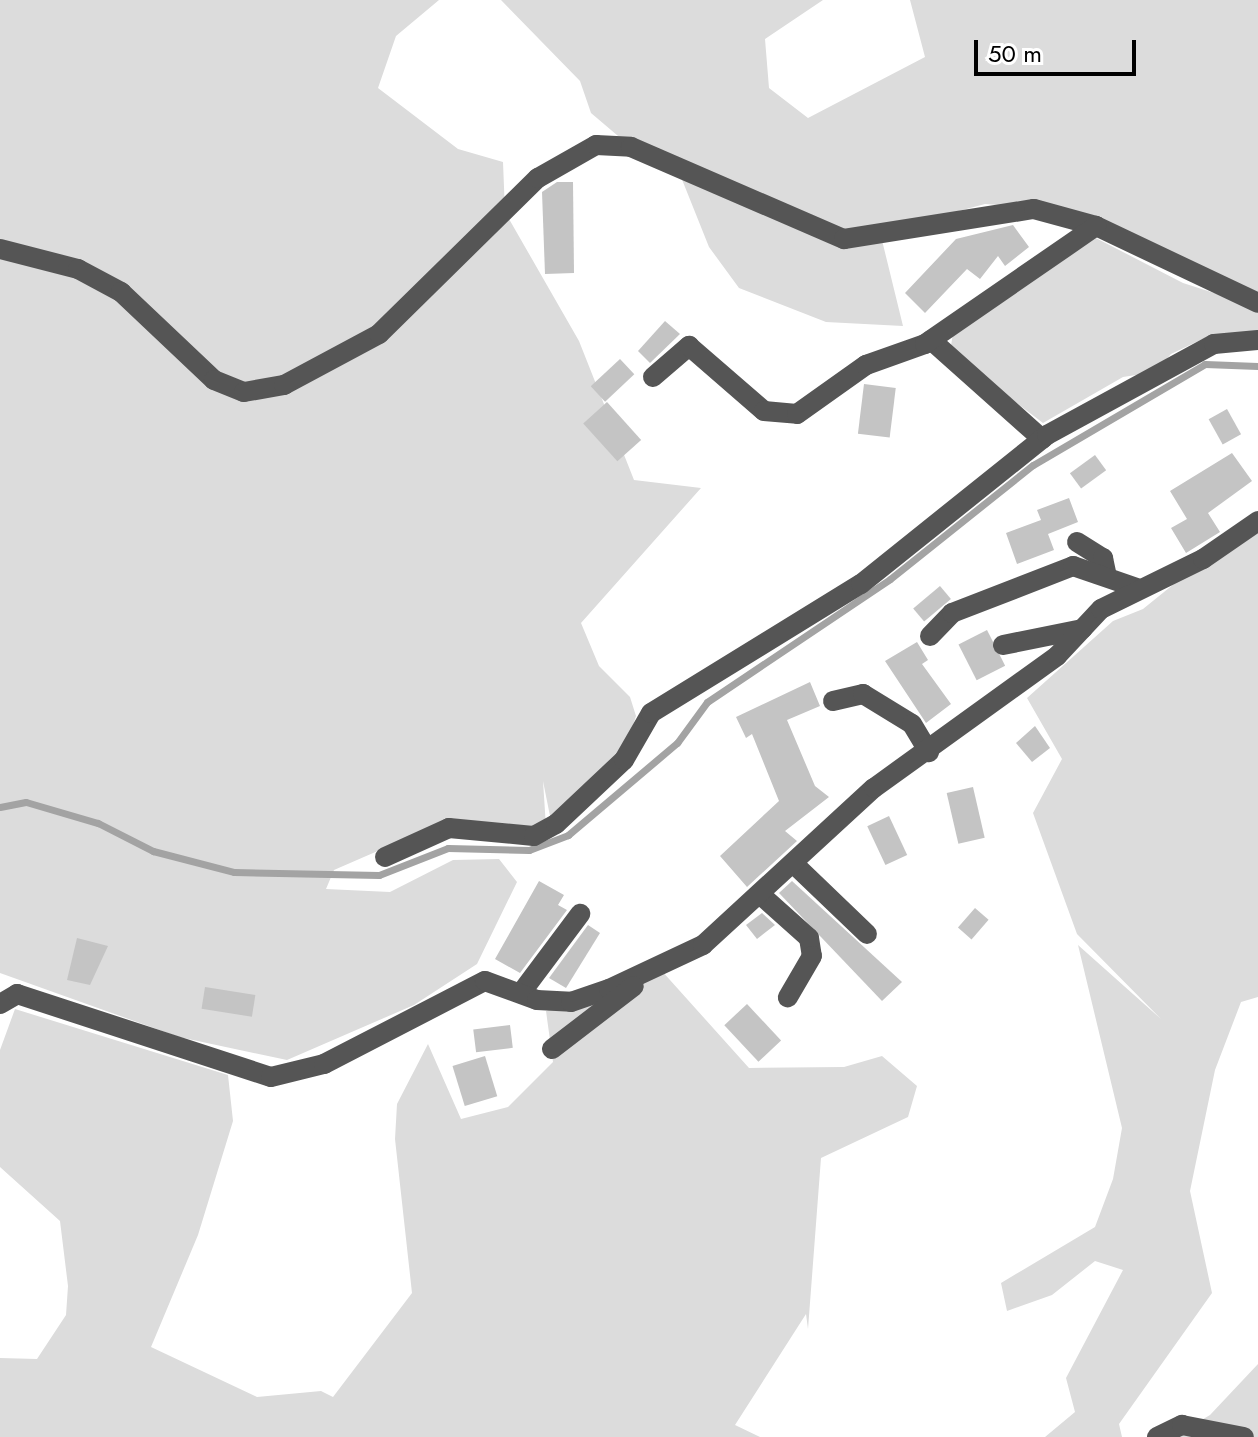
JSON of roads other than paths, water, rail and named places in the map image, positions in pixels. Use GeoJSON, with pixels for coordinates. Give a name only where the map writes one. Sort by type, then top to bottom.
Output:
{"type":"FeatureCollection","features":[{"type":"Feature","properties":{"kind":"street"},"geometry":{"type":"LineString","coordinates":[[0,249],[78,269],[121,292],[214,380],[244,392],[284,385],[379,334],[538,178],[596,145],[631,147],[844,239],[1004,208],[1096,226],[1258,303]]}},
{"type":"Feature","properties":{"kind":"street"},"geometry":{"type":"LineString","coordinates":[[653,377],[689,346],[764,411],[797,414],[866,365],[931,340],[1096,226]]}},
{"type":"Feature","properties":{"kind":"street"},"geometry":{"type":"LineString","coordinates":[[931,340],[1042,439]]}},
{"type":"Feature","properties":{"kind":"street"},"geometry":{"type":"LineString","coordinates":[[385,857],[449,828],[534,836],[556,824],[624,760],[651,713],[861,584],[1042,439],[1186,357],[1225,341],[1258,340]]}},
{"type":"Feature","properties":{"kind":"street"},"geometry":{"type":"LineString","coordinates":[[0,1004],[17,994],[271,1077],[324,1064],[485,981],[521,993],[571,1002],[703,945],[762,896],[874,788],[929,752],[1082,629],[1137,588],[1203,559],[1258,521]]}},
{"type":"Feature","properties":{"kind":"street"},"geometry":{"type":"LineString","coordinates":[[1077,542],[1103,558],[1107,577]]}},
{"type":"Feature","properties":{"kind":"street"},"geometry":{"type":"LineString","coordinates":[[930,636],[952,613],[1073,566],[1137,588]]}},
{"type":"Feature","properties":{"kind":"street"},"geometry":{"type":"LineString","coordinates":[[1003,645],[1082,629]]}},
{"type":"Feature","properties":{"kind":"street"},"geometry":{"type":"LineString","coordinates":[[833,701],[863,694],[912,724],[929,752]]}},
{"type":"Feature","properties":{"kind":"street"},"geometry":{"type":"LineString","coordinates":[[794,864],[867,934]]}},
{"type":"Feature","properties":{"kind":"street"},"geometry":{"type":"LineString","coordinates":[[762,896],[809,938],[812,956],[788,997]]}},
{"type":"Feature","properties":{"kind":"street"},"geometry":{"type":"LineString","coordinates":[[521,993],[580,914]]}},
{"type":"Feature","properties":{"kind":"street"},"geometry":{"type":"LineString","coordinates":[[552,1049],[665,963]]}},
{"type":"Feature","properties":{"kind":"street"},"geometry":{"type":"LineString","coordinates":[[1157,1437],[1182,1425],[1244,1437]]}},
{"type":"Feature","properties":{"kind":"waterway"},"geometry":{"type":"LineString","coordinates":[[0,807],[26,802],[98,823],[153,851],[234,872],[379,875],[448,848],[529,850],[568,835],[677,743],[707,702],[890,579],[1033,465],[1205,364],[1258,366]]}}]}
